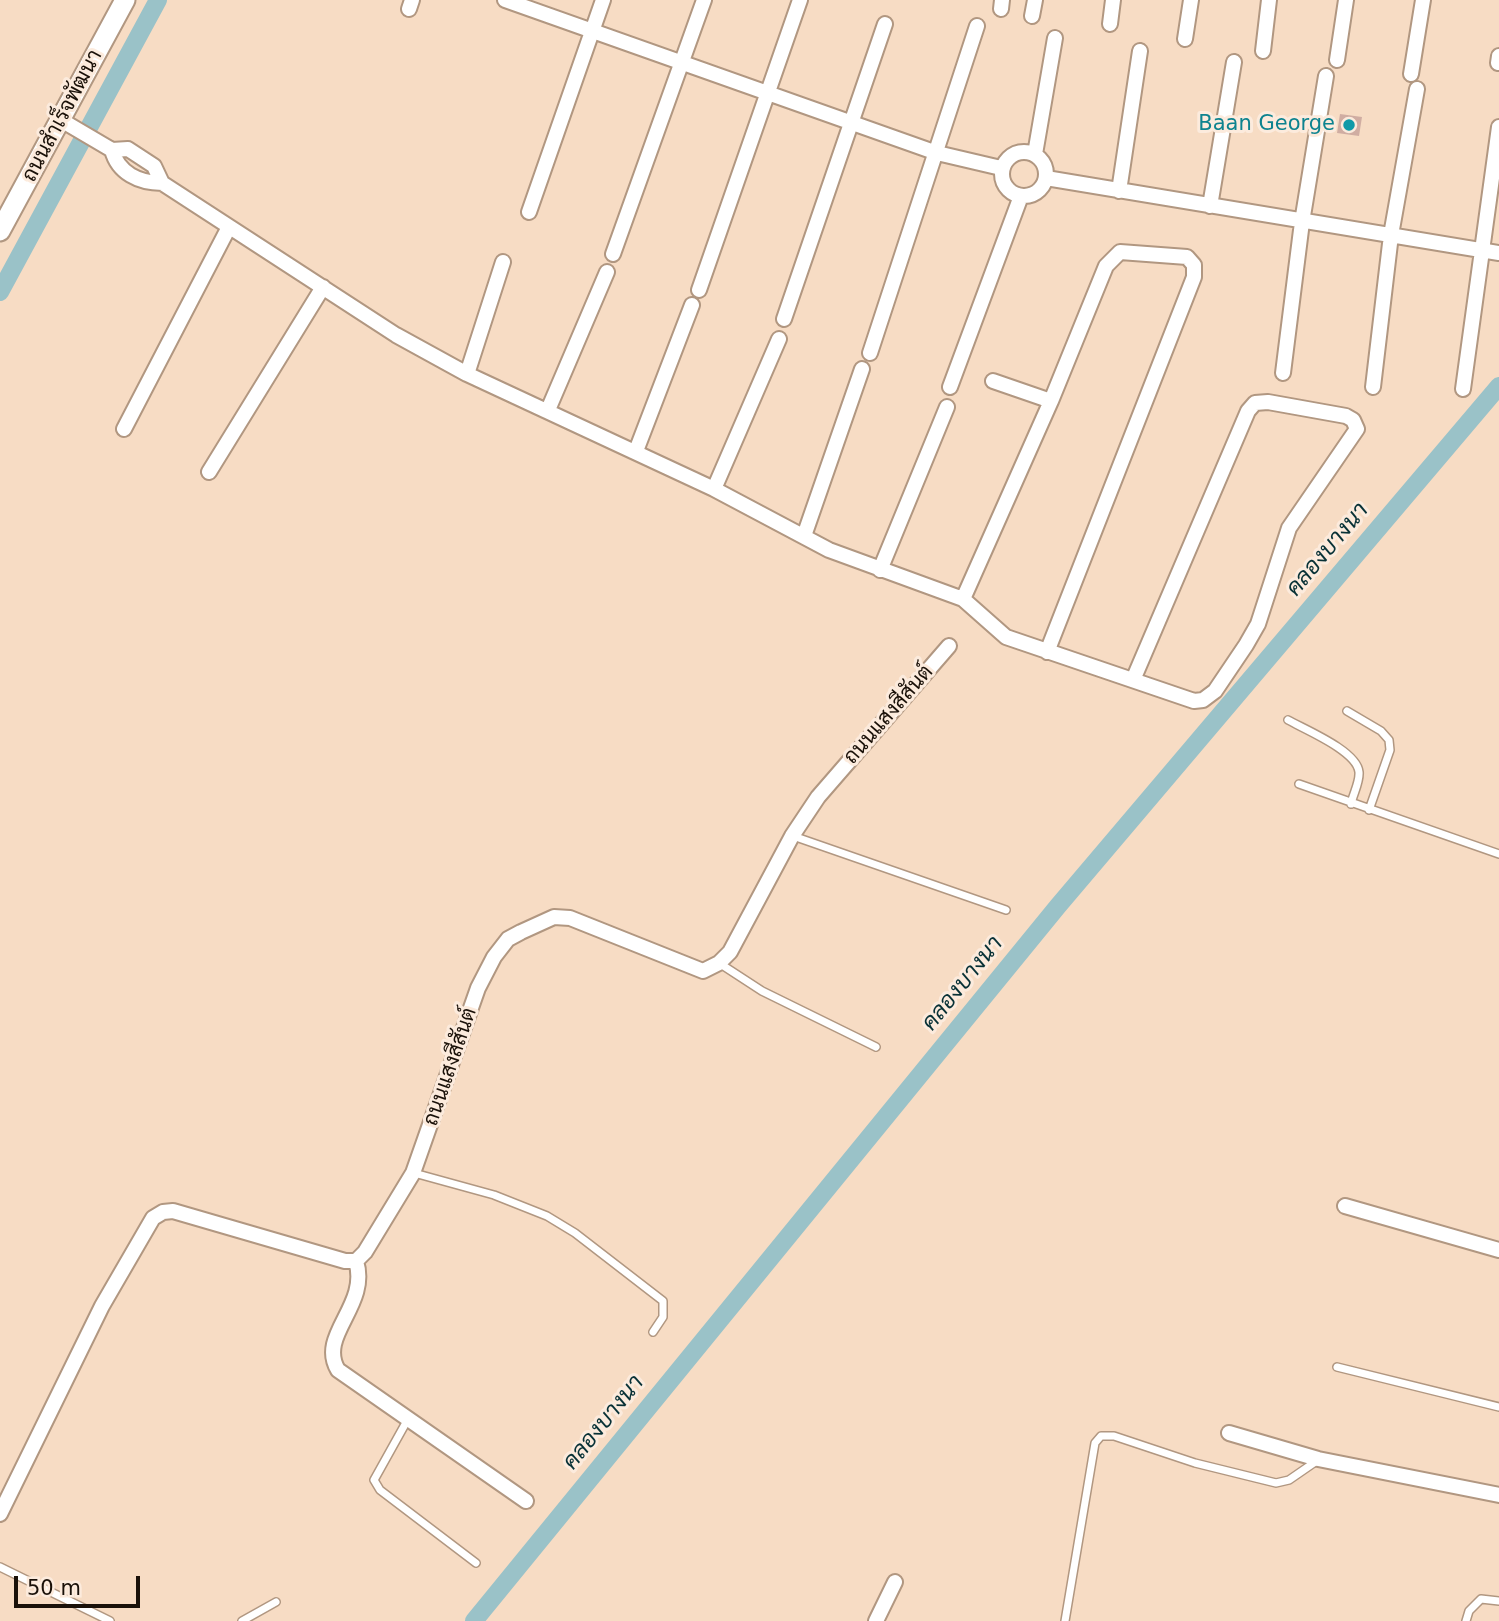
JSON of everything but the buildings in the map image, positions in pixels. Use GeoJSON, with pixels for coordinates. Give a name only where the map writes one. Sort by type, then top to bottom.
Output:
{"type":"FeatureCollection","features":[{"type":"Feature","properties":{"kind":"street","name":"ถนนสำเร็จพัฒนา"},"geometry":{"type":"LineString","coordinates":[[0,230],[125,0]]}},
{"type":"Feature","properties":{"kind":"street"},"geometry":{"type":"LineString","coordinates":[[505,0],[937,153],[1002,168]]}},
{"type":"Feature","properties":{"kind":"street"},"geometry":{"type":"LineString","coordinates":[[529,212],[603,0]]}},
{"type":"Feature","properties":{"kind":"street"},"geometry":{"type":"LineString","coordinates":[[613,254],[704,0]]}},
{"type":"Feature","properties":{"kind":"street"},"geometry":{"type":"LineString","coordinates":[[699,290],[800,0]]}},
{"type":"Feature","properties":{"kind":"street"},"geometry":{"type":"LineString","coordinates":[[1032,16],[1035,0]]}},
{"type":"Feature","properties":{"kind":"street"},"geometry":{"type":"LineString","coordinates":[[1110,24],[1114,0]]}},
{"type":"Feature","properties":{"kind":"street"},"geometry":{"type":"LineString","coordinates":[[1185,39],[1191,0]]}},
{"type":"Feature","properties":{"kind":"street"},"geometry":{"type":"LineString","coordinates":[[1263,51],[1269,0]]}},
{"type":"Feature","properties":{"kind":"street"},"geometry":{"type":"LineString","coordinates":[[1337,60],[1346,0]]}},
{"type":"Feature","properties":{"kind":"street"},"geometry":{"type":"LineString","coordinates":[[1411,74],[1423,0]]}},
{"type":"Feature","properties":{"kind":"street"},"geometry":{"type":"LineString","coordinates":[[784,319],[885,24]]}},
{"type":"Feature","properties":{"kind":"street"},"geometry":{"type":"LineString","coordinates":[[870,353],[977,26]]}},
{"type":"Feature","properties":{"kind":"street"},"geometry":{"type":"LineString","coordinates":[[1035,154],[1055,38]]}},
{"type":"Feature","properties":{"kind":"street"},"geometry":{"type":"LineString","coordinates":[[1119,191],[1140,51]]}},
{"type":"Feature","properties":{"kind":"street"},"geometry":{"type":"LineString","coordinates":[[1210,206],[1234,62]]}},
{"type":"Feature","properties":{"kind":"street"},"geometry":{"type":"LineString","coordinates":[[1283,373],[1302,222],[1326,76]]}},
{"type":"Feature","properties":{"kind":"street"},"geometry":{"type":"LineString","coordinates":[[1373,387],[1391,235],[1417,89]]}},
{"type":"Feature","properties":{"kind":"street"},"geometry":{"type":"LineString","coordinates":[[61,120],[107,148],[115,164],[143,183],[162,183],[396,335],[467,374],[636,451],[803,536],[880,570],[964,599],[1006,637],[1194,701],[1203,700],[1215,691],[1258,625],[1289,528],[1312,491],[1351,441],[1357,429],[1353,420],[1268,402],[1255,403],[1248,411],[1133,680]]}},
{"type":"Feature","properties":{"kind":"street"},"geometry":{"type":"LineString","coordinates":[[1464,389],[1499,127]]}},
{"type":"Feature","properties":{"kind":"street"},"geometry":{"type":"LineString","coordinates":[[1014,153],[1035,154],[1044,165],[1045,178],[1034,194],[1021,196],[1006,188],[1002,168],[1014,153]]}},
{"type":"Feature","properties":{"kind":"street"},"geometry":{"type":"LineString","coordinates":[[1045,178],[1499,253]]}},
{"type":"Feature","properties":{"kind":"street"},"geometry":{"type":"LineString","coordinates":[[950,387],[1021,196]]}},
{"type":"Feature","properties":{"kind":"street"},"geometry":{"type":"LineString","coordinates":[[124,429],[229,227]]}},
{"type":"Feature","properties":{"kind":"street"},"geometry":{"type":"LineString","coordinates":[[964,599],[1112,257],[1120,252],[1187,257],[1194,265],[1194,277],[1047,652]]}},
{"type":"Feature","properties":{"kind":"street"},"geometry":{"type":"LineString","coordinates":[[467,374],[503,262]]}},
{"type":"Feature","properties":{"kind":"street"},"geometry":{"type":"LineString","coordinates":[[548,410],[607,272]]}},
{"type":"Feature","properties":{"kind":"street"},"geometry":{"type":"LineString","coordinates":[[209,472],[323,287]]}},
{"type":"Feature","properties":{"kind":"street"},"geometry":{"type":"LineString","coordinates":[[636,451],[692,305]]}},
{"type":"Feature","properties":{"kind":"street"},"geometry":{"type":"LineString","coordinates":[[713,489],[779,339]]}},
{"type":"Feature","properties":{"kind":"street"},"geometry":{"type":"LineString","coordinates":[[803,536],[862,369]]}},
{"type":"Feature","properties":{"kind":"street"},"geometry":{"type":"LineString","coordinates":[[993,381],[1051,401]]}},
{"type":"Feature","properties":{"kind":"street"},"geometry":{"type":"LineString","coordinates":[[880,570],[947,407]]}},
{"type":"Feature","properties":{"kind":"street","name":"ถนนแสงสีสันต์"},"geometry":{"type":"LineString","coordinates":[[356,1261],[365,1252],[413,1173],[478,988],[494,957],[508,939],[554,917],[570,918],[703,971],[719,963],[730,952],[792,836],[818,797],[949,646]]}},
{"type":"Feature","properties":{"kind":"street"},"geometry":{"type":"LineString","coordinates":[[1345,1206],[1499,1250]]}},
{"type":"Feature","properties":{"kind":"street"},"geometry":{"type":"LineString","coordinates":[[0,1514],[102,1306],[157,1215],[173,1211],[345,1261],[356,1261],[360,1284],[332,1346],[331,1359],[338,1370],[526,1501]]}},
{"type":"Feature","properties":{"kind":"street"},"geometry":{"type":"LineString","coordinates":[[1229,1433],[1318,1459],[1499,1495]]}},
{"type":"Feature","properties":{"kind":"street"},"geometry":{"type":"LineString","coordinates":[[876,1621],[895,1582]]}},
{"type":"Feature","properties":{"kind":"lane"},"geometry":{"type":"LineString","coordinates":[[1347,711],[1381,731],[1389,740],[1390,750],[1369,810]]}},
{"type":"Feature","properties":{"kind":"lane"},"geometry":{"type":"LineString","coordinates":[[1288,720],[1345,751],[1357,764],[1359,775],[1350,804]]}},
{"type":"Feature","properties":{"kind":"lane"},"geometry":{"type":"LineString","coordinates":[[1298,784],[1499,854]]}},
{"type":"Feature","properties":{"kind":"lane"},"geometry":{"type":"LineString","coordinates":[[792,836],[1006,910]]}},
{"type":"Feature","properties":{"kind":"lane"},"geometry":{"type":"LineString","coordinates":[[719,963],[762,991],[876,1047]]}},
{"type":"Feature","properties":{"kind":"lane"},"geometry":{"type":"LineString","coordinates":[[413,1173],[524,1206],[575,1233],[663,1301],[663,1317],[653,1332]]}},
{"type":"Feature","properties":{"kind":"lane"},"geometry":{"type":"LineString","coordinates":[[1337,1367],[1499,1407]]}},
{"type":"Feature","properties":{"kind":"lane"},"geometry":{"type":"LineString","coordinates":[[409,1418],[374,1480],[380,1490],[476,1563]]}},
{"type":"Feature","properties":{"kind":"lane"},"geometry":{"type":"LineString","coordinates":[[1065,1621],[1095,1443],[1101,1436],[1114,1436],[1195,1464],[1276,1483],[1289,1480],[1318,1459]]}},
{"type":"Feature","properties":{"kind":"lane"},"geometry":{"type":"LineString","coordinates":[[0,1567],[110,1621]]}},
{"type":"Feature","properties":{"kind":"lane"},"geometry":{"type":"LineString","coordinates":[[1466,1621],[1469,1611],[1482,1599],[1499,1601]]}},
{"type":"Feature","properties":{"kind":"lane"},"geometry":{"type":"LineString","coordinates":[[242,1621],[276,1602]]}},
{"type":"Feature","properties":{"kind":"waterway"},"geometry":{"type":"LineString","coordinates":[[0,292],[158,0]]}},
{"type":"Feature","properties":{"kind":"waterway","name":"คลองบางนา"},"geometry":{"type":"LineString","coordinates":[[474,1621],[1058,906],[1499,386]]}},
{"type":"Feature","properties":{"kind":"place","name":"Baan George"},"geometry":{"type":"Point","coordinates":[1349,125]}}]}
